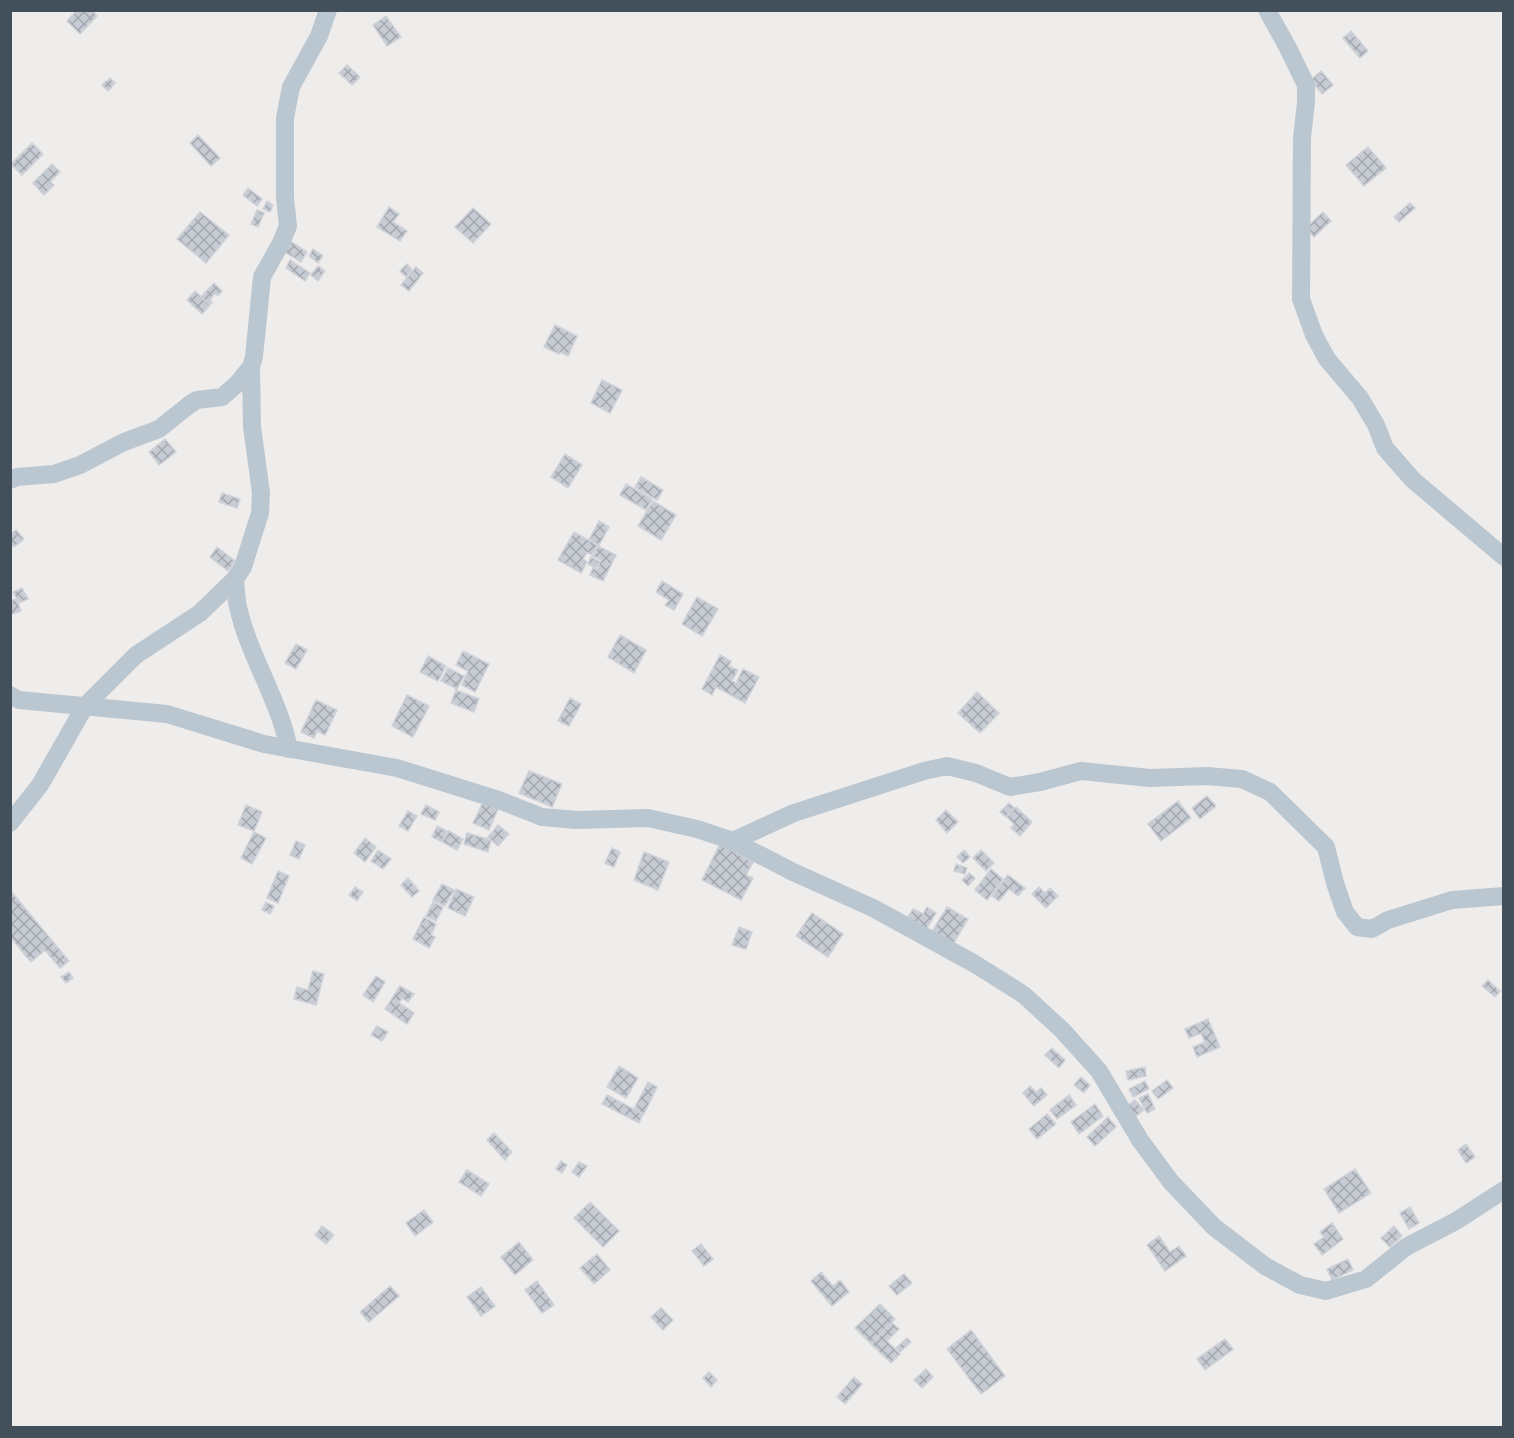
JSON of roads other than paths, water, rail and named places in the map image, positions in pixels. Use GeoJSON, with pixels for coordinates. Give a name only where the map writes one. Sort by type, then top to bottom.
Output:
{"type":"FeatureCollection","features":[{"type":"Feature","properties":{"kind":"street"},"geometry":{"type":"LineString","coordinates":[[10,823],[40,785],[85,706],[136,655],[200,613],[235,579],[243,567],[260,513],[261,493],[252,427],[251,367],[262,277],[288,226],[285,198],[285,118],[291,87],[319,36],[328,10]]}},
{"type":"Feature","properties":{"kind":"street"},"geometry":{"type":"LineString","coordinates":[[1267,10],[1306,85],[1302,138],[1301,299],[1314,335],[1327,359],[1376,424],[1385,448],[1413,480],[1503,557]]}},
{"type":"Feature","properties":{"kind":"street"},"geometry":{"type":"LineString","coordinates":[[10,480],[17,477],[54,474],[80,465],[124,442],[159,429],[197,400],[222,398],[251,367]]}},
{"type":"Feature","properties":{"kind":"street"},"geometry":{"type":"LineString","coordinates":[[235,579],[238,607],[254,655],[285,726],[289,749]]}},
{"type":"Feature","properties":{"kind":"street"},"geometry":{"type":"LineString","coordinates":[[10,695],[19,700],[167,714],[264,744],[397,768],[499,800],[542,817],[577,820],[648,818],[697,829],[733,841],[793,872],[873,908],[975,964],[1024,995],[1062,1030],[1099,1071],[1140,1140],[1171,1182],[1214,1227],[1265,1266],[1300,1285],[1326,1291],[1366,1279],[1406,1247],[1456,1221],[1503,1190]]}},
{"type":"Feature","properties":{"kind":"street"},"geometry":{"type":"LineString","coordinates":[[733,841],[794,813],[924,771],[947,766],[976,773],[1010,787],[1081,771],[1150,778],[1207,776],[1242,779],[1270,792],[1326,847],[1345,912],[1357,927],[1372,928],[1388,920],[1452,900],[1503,896]]}}]}
